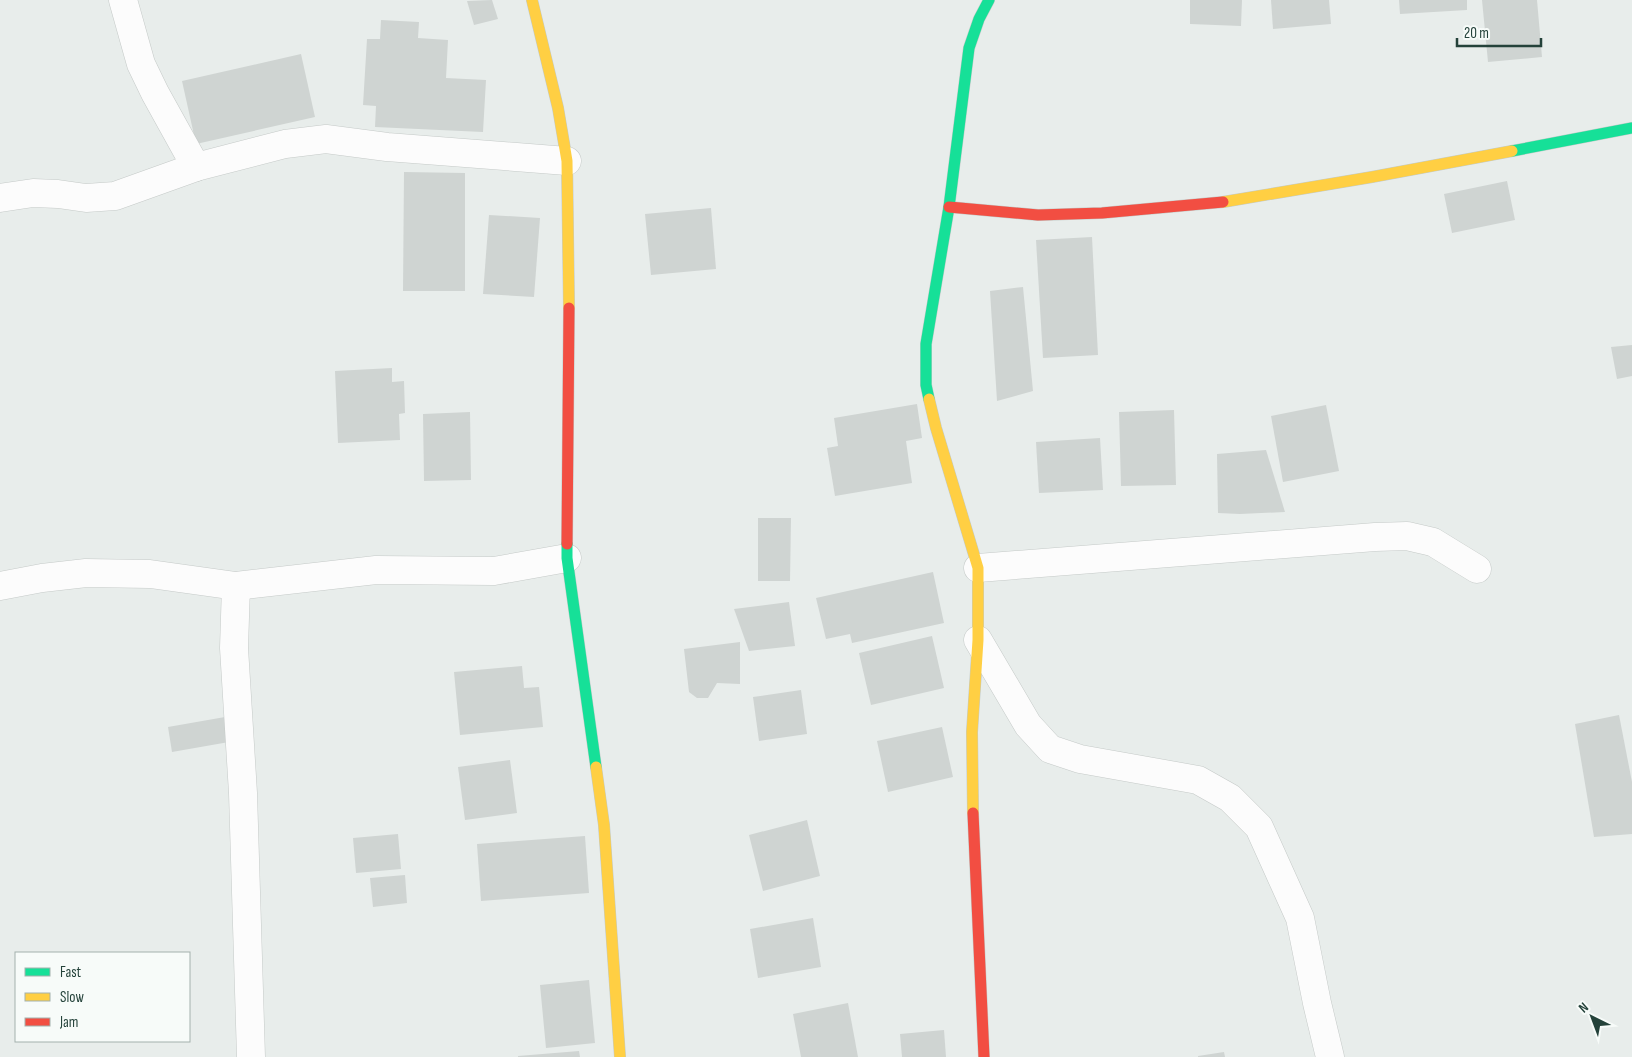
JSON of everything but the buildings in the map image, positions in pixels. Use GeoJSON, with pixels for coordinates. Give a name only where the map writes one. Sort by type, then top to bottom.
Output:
{"type":"FeatureCollection","features":[{"type":"Feature","properties":{"kind":"street"},"geometry":{"type":"LineString","coordinates":[[123,0],[140,64],[196,167]]}},
{"type":"Feature","properties":{"kind":"street"},"geometry":{"type":"LineString","coordinates":[[532,0],[558,108],[567,161],[569,320],[567,558],[604,824],[620,1057]]}},
{"type":"Feature","properties":{"kind":"street"},"geometry":{"type":"LineString","coordinates":[[984,1057],[979,928],[973,841],[972,732],[978,640],[978,568],[936,428],[926,385],[926,344],[949,207],[970,48],[978,19],[988,0]]}},
{"type":"Feature","properties":{"kind":"street"},"geometry":{"type":"LineString","coordinates":[[949,207],[1038,215],[1102,213],[1217,203],[1372,177],[1632,128]]}},
{"type":"Feature","properties":{"kind":"street"},"geometry":{"type":"LineString","coordinates":[[0,198],[33,193],[86,198],[115,196],[196,167],[285,144],[326,139],[386,147],[567,161]]}},
{"type":"Feature","properties":{"kind":"street"},"geometry":{"type":"LineString","coordinates":[[978,568],[1407,536],[1433,542],[1477,569]]}},
{"type":"Feature","properties":{"kind":"street"},"geometry":{"type":"LineString","coordinates":[[0,586],[42,578],[86,573],[150,574],[236,586],[376,570],[494,571],[567,558]]}},
{"type":"Feature","properties":{"kind":"street"},"geometry":{"type":"LineString","coordinates":[[236,586],[234,648],[243,793],[251,1057]]}},
{"type":"Feature","properties":{"kind":"street"},"geometry":{"type":"LineString","coordinates":[[978,640],[1028,725],[1050,749],[1080,759],[1198,780],[1230,798],[1259,827],[1300,918],[1330,1057]]}},
{"type":"Feature","properties":{"kind":"traffic: fast"},"geometry":{"type":"LineString","coordinates":[[929,399],[926,385],[926,344],[949,207],[969,48],[979,19],[989,0]]}},
{"type":"Feature","properties":{"kind":"traffic: fast"},"geometry":{"type":"LineString","coordinates":[[1512,151],[1632,128]]}},
{"type":"Feature","properties":{"kind":"traffic: fast"},"geometry":{"type":"LineString","coordinates":[[567,544],[567,558],[596,767]]}},
{"type":"Feature","properties":{"kind":"traffic: slow"},"geometry":{"type":"LineString","coordinates":[[532,0],[558,108],[567,161],[569,308]]}},
{"type":"Feature","properties":{"kind":"traffic: slow"},"geometry":{"type":"LineString","coordinates":[[1223,202],[1512,151]]}},
{"type":"Feature","properties":{"kind":"traffic: slow"},"geometry":{"type":"LineString","coordinates":[[929,399],[978,568],[978,640],[972,732],[973,813]]}},
{"type":"Feature","properties":{"kind":"traffic: slow"},"geometry":{"type":"LineString","coordinates":[[596,767],[604,825],[620,1057]]}},
{"type":"Feature","properties":{"kind":"traffic: jam"},"geometry":{"type":"LineString","coordinates":[[949,207],[1038,215],[1102,213],[1223,202]]}},
{"type":"Feature","properties":{"kind":"traffic: jam"},"geometry":{"type":"LineString","coordinates":[[567,544],[569,308]]}},
{"type":"Feature","properties":{"kind":"traffic: jam"},"geometry":{"type":"LineString","coordinates":[[973,813],[984,1057]]}}]}
